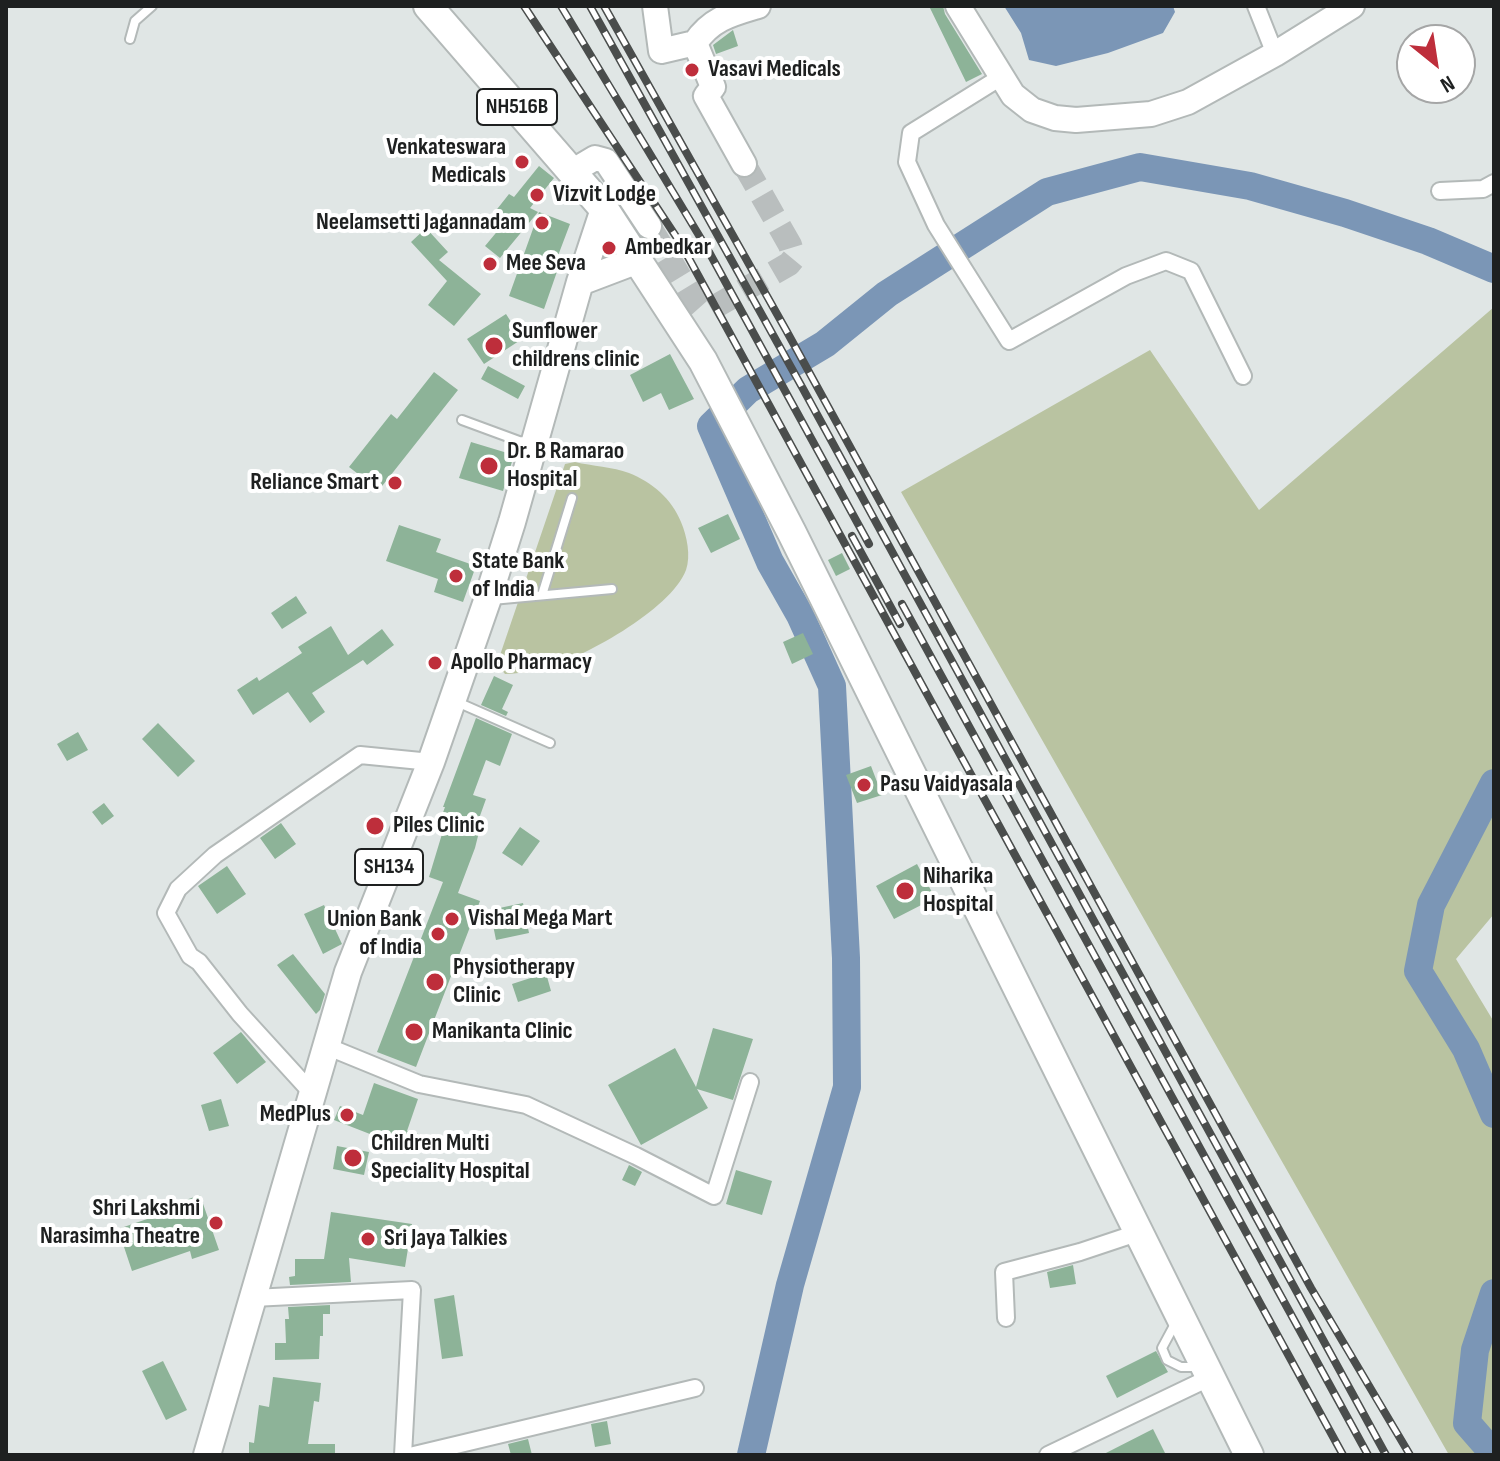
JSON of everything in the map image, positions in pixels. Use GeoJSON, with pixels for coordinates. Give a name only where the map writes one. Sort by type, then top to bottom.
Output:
{"type":"FeatureCollection","features":[{"type":"Feature","properties":{"kind":"highway","name":"NH516B"},"geometry":{"type":"LineString","coordinates":[[428,6],[604,209],[703,361],[1249,1455]]}},
{"type":"Feature","properties":{"kind":"main road"},"geometry":{"type":"LineString","coordinates":[[655,6],[661,51],[695,43],[705,28],[721,17],[758,6]]}},
{"type":"Feature","properties":{"kind":"main road"},"geometry":{"type":"LineString","coordinates":[[958,6],[1013,95],[1032,110],[1055,118],[1076,120],[1151,114],[1188,102],[1275,54],[1352,6]]}},
{"type":"Feature","properties":{"kind":"main road"},"geometry":{"type":"LineString","coordinates":[[695,43],[713,87],[706,96],[744,164]]}},
{"type":"Feature","properties":{"kind":"main road"},"geometry":{"type":"LineString","coordinates":[[573,171],[595,158],[606,161],[649,226]]}},
{"type":"Feature","properties":{"kind":"main road","name":"SH134"},"geometry":{"type":"LineString","coordinates":[[207,1455],[348,972],[431,762],[487,601],[604,209]]}},
{"type":"Feature","properties":{"kind":"main road"},"geometry":{"type":"LineString","coordinates":[[580,282],[638,260]]}},
{"type":"Feature","properties":{"kind":"street"},"geometry":{"type":"LineString","coordinates":[[1256,6],[1275,54]]}},
{"type":"Feature","properties":{"kind":"street"},"geometry":{"type":"LineString","coordinates":[[1001,77],[911,133],[907,162],[936,225],[1009,341],[1126,276],[1166,261],[1191,271],[1243,376]]}},
{"type":"Feature","properties":{"kind":"street"},"geometry":{"type":"LineString","coordinates":[[1440,191],[1483,189],[1494,183]]}},
{"type":"Feature","properties":{"kind":"street"},"geometry":{"type":"LineString","coordinates":[[312,1093],[240,1014],[199,962],[190,956],[166,913],[178,889],[215,855],[360,755],[431,762]]}},
{"type":"Feature","properties":{"kind":"street"},"geometry":{"type":"LineString","coordinates":[[326,1046],[419,1084],[526,1105],[714,1196],[750,1082]]}},
{"type":"Feature","properties":{"kind":"street"},"geometry":{"type":"LineString","coordinates":[[1006,1318],[1004,1272],[1140,1232]]}},
{"type":"Feature","properties":{"kind":"street"},"geometry":{"type":"LineString","coordinates":[[253,1298],[412,1290],[403,1455]]}},
{"type":"Feature","properties":{"kind":"street"},"geometry":{"type":"LineString","coordinates":[[1048,1455],[1208,1372]]}},
{"type":"Feature","properties":{"kind":"street"},"geometry":{"type":"LineString","coordinates":[[414,1455],[695,1388]]}},
{"type":"Feature","properties":{"kind":"lane"},"geometry":{"type":"LineString","coordinates":[[130,39],[135,21],[152,6]]}},
{"type":"Feature","properties":{"kind":"lane"},"geometry":{"type":"LineString","coordinates":[[462,420],[519,441],[534,442]]}},
{"type":"Feature","properties":{"kind":"lane"},"geometry":{"type":"LineString","coordinates":[[542,595],[572,498]]}},
{"type":"Feature","properties":{"kind":"lane"},"geometry":{"type":"LineString","coordinates":[[487,601],[612,589]]}},
{"type":"Feature","properties":{"kind":"lane"},"geometry":{"type":"LineString","coordinates":[[452,700],[550,743]]}},
{"type":"Feature","properties":{"kind":"green space"},"geometry":{"type":"Polygon","coordinates":[[[1494,307],[1494,914],[1456,959],[1494,1022],[1494,1455],[1449,1455],[901,492],[1150,350],[1259,510],[1494,307]]]}},
{"type":"Feature","properties":{"kind":"green space"},"geometry":{"type":"Polygon","coordinates":[[[575,462],[629,473],[660,492],[677,514],[687,540],[686,570],[663,601],[601,644],[541,670],[505,674],[497,664],[565,464],[575,462]]]}},
{"type":"Feature","properties":{"kind":"water"},"geometry":{"type":"Polygon","coordinates":[[[1004,6],[1173,6],[1175,12],[1163,33],[1108,53],[1056,66],[1029,60],[1021,33],[1004,6]]]}},
{"type":"Feature","properties":{"kind":"building"},"geometry":{"type":"Polygon","coordinates":[[[929,6],[943,6],[982,74],[966,82],[929,6]]]}},
{"type":"Feature","properties":{"kind":"building"},"geometry":{"type":"Polygon","coordinates":[[[733,30],[738,46],[716,54],[713,45],[733,30]]]}},
{"type":"Feature","properties":{"kind":"building"},"geometry":{"type":"Polygon","coordinates":[[[539,166],[554,178],[530,208],[538,212],[500,258],[485,246],[505,222],[494,213],[509,194],[514,197],[539,166]]]}},
{"type":"Feature","properties":{"kind":"building"},"geometry":{"type":"Polygon","coordinates":[[[539,212],[570,224],[556,261],[560,263],[544,309],[509,296],[539,212]]]}},
{"type":"Feature","properties":{"kind":"building"},"geometry":{"type":"Polygon","coordinates":[[[426,228],[448,252],[439,260],[481,294],[454,326],[428,305],[447,281],[411,242],[426,228]]]}},
{"type":"Feature","properties":{"kind":"building"},"geometry":{"type":"Polygon","coordinates":[[[506,314],[522,339],[484,364],[467,339],[506,314]]]}},
{"type":"Feature","properties":{"kind":"building"},"geometry":{"type":"Polygon","coordinates":[[[670,354],[694,399],[669,410],[661,393],[643,402],[630,375],[670,354]]]}},
{"type":"Feature","properties":{"kind":"building"},"geometry":{"type":"Polygon","coordinates":[[[488,366],[525,386],[518,399],[481,379],[488,366]]]}},
{"type":"Feature","properties":{"kind":"building"},"geometry":{"type":"Polygon","coordinates":[[[434,372],[458,390],[379,490],[349,467],[391,414],[397,419],[434,372]]]}},
{"type":"Feature","properties":{"kind":"building"},"geometry":{"type":"Polygon","coordinates":[[[471,442],[514,455],[503,491],[459,478],[471,442]]]}},
{"type":"Feature","properties":{"kind":"building"},"geometry":{"type":"Polygon","coordinates":[[[728,514],[740,539],[711,553],[698,528],[728,514]]]}},
{"type":"Feature","properties":{"kind":"building"},"geometry":{"type":"Polygon","coordinates":[[[399,525],[441,539],[436,552],[476,566],[463,602],[434,592],[438,579],[386,561],[399,525]]]}},
{"type":"Feature","properties":{"kind":"building"},"geometry":{"type":"Polygon","coordinates":[[[842,553],[850,569],[836,576],[828,560],[842,553]]]}},
{"type":"Feature","properties":{"kind":"building"},"geometry":{"type":"Polygon","coordinates":[[[296,596],[307,613],[282,629],[271,613],[296,596]]]}},
{"type":"Feature","properties":{"kind":"building"},"geometry":{"type":"Polygon","coordinates":[[[331,626],[348,655],[382,629],[394,645],[367,665],[363,660],[312,693],[325,712],[310,723],[288,692],[253,715],[237,690],[257,677],[259,681],[302,653],[298,647],[331,626]]]}},
{"type":"Feature","properties":{"kind":"building"},"geometry":{"type":"Polygon","coordinates":[[[803,633],[813,654],[792,664],[783,642],[803,633]]]}},
{"type":"Feature","properties":{"kind":"building"},"geometry":{"type":"Polygon","coordinates":[[[494,676],[513,685],[502,709],[508,712],[506,716],[481,705],[494,676]]]}},
{"type":"Feature","properties":{"kind":"building"},"geometry":{"type":"Polygon","coordinates":[[[476,718],[512,734],[500,766],[486,760],[473,795],[486,799],[476,827],[480,828],[475,848],[458,893],[480,901],[416,1067],[377,1052],[443,882],[429,877],[442,834],[436,832],[476,718]]]}},
{"type":"Feature","properties":{"kind":"building"},"geometry":{"type":"Polygon","coordinates":[[[158,723],[195,761],[178,777],[142,739],[158,723]]]}},
{"type":"Feature","properties":{"kind":"building"},"geometry":{"type":"Polygon","coordinates":[[[78,732],[88,750],[67,761],[57,744],[78,732]]]}},
{"type":"Feature","properties":{"kind":"building","name":"Pasu Vaidyasala"},"geometry":{"type":"Polygon","coordinates":[[[871,766],[882,795],[857,803],[846,775],[871,766]]]}},
{"type":"Feature","properties":{"kind":"building"},"geometry":{"type":"Polygon","coordinates":[[[104,803],[114,816],[102,825],[92,812],[104,803]]]}},
{"type":"Feature","properties":{"kind":"building"},"geometry":{"type":"Polygon","coordinates":[[[281,823],[296,844],[275,859],[260,838],[281,823]]]}},
{"type":"Feature","properties":{"kind":"building"},"geometry":{"type":"Polygon","coordinates":[[[520,827],[540,841],[522,866],[502,853],[520,827]]]}},
{"type":"Feature","properties":{"kind":"building"},"geometry":{"type":"Polygon","coordinates":[[[917,864],[935,898],[894,919],[876,886],[917,864]]]}},
{"type":"Feature","properties":{"kind":"building"},"geometry":{"type":"Polygon","coordinates":[[[227,866],[246,894],[217,914],[198,886],[227,866]]]}},
{"type":"Feature","properties":{"kind":"building"},"geometry":{"type":"Polygon","coordinates":[[[523,903],[529,933],[496,940],[490,910],[523,903]]]}},
{"type":"Feature","properties":{"kind":"building"},"geometry":{"type":"Polygon","coordinates":[[[324,905],[342,944],[323,954],[304,914],[324,905]]]}},
{"type":"Feature","properties":{"kind":"building"},"geometry":{"type":"Polygon","coordinates":[[[293,954],[325,994],[316,1014],[277,965],[293,954]]]}},
{"type":"Feature","properties":{"kind":"building"},"geometry":{"type":"Polygon","coordinates":[[[546,973],[551,991],[518,1002],[512,984],[546,973]]]}},
{"type":"Feature","properties":{"kind":"building"},"geometry":{"type":"Polygon","coordinates":[[[713,1028],[753,1039],[733,1100],[697,1089],[708,1108],[641,1145],[608,1085],[675,1048],[696,1087],[713,1028]]]}},
{"type":"Feature","properties":{"kind":"building"},"geometry":{"type":"Polygon","coordinates":[[[241,1032],[266,1062],[237,1084],[213,1053],[241,1032]]]}},
{"type":"Feature","properties":{"kind":"building"},"geometry":{"type":"Polygon","coordinates":[[[374,1083],[418,1099],[407,1131],[422,1135],[416,1152],[334,1120],[340,1106],[363,1115],[374,1083]]]}},
{"type":"Feature","properties":{"kind":"building"},"geometry":{"type":"Polygon","coordinates":[[[221,1099],[229,1126],[209,1131],[201,1105],[221,1099]]]}},
{"type":"Feature","properties":{"kind":"building"},"geometry":{"type":"Polygon","coordinates":[[[337,1146],[369,1152],[364,1175],[333,1169],[337,1146]]]}},
{"type":"Feature","properties":{"kind":"building"},"geometry":{"type":"Polygon","coordinates":[[[629,1165],[642,1172],[635,1186],[622,1180],[629,1165]]]}},
{"type":"Feature","properties":{"kind":"building"},"geometry":{"type":"Polygon","coordinates":[[[736,1170],[772,1181],[762,1215],[726,1204],[736,1170]]]}},
{"type":"Feature","properties":{"kind":"building"},"geometry":{"type":"Polygon","coordinates":[[[200,1195],[219,1250],[192,1259],[190,1251],[132,1271],[118,1229],[182,1207],[180,1202],[200,1195]]]}},
{"type":"Feature","properties":{"kind":"building","name":"Sri Jaya Talkies"},"geometry":{"type":"Polygon","coordinates":[[[331,1212],[412,1224],[405,1267],[349,1258],[351,1282],[290,1285],[289,1277],[295,1276],[295,1259],[324,1259],[331,1212]]]}},
{"type":"Feature","properties":{"kind":"building"},"geometry":{"type":"Polygon","coordinates":[[[1073,1265],[1076,1284],[1050,1288],[1047,1272],[1073,1265]]]}},
{"type":"Feature","properties":{"kind":"building"},"geometry":{"type":"Polygon","coordinates":[[[454,1295],[463,1356],[442,1359],[434,1299],[454,1295]]]}},
{"type":"Feature","properties":{"kind":"building"},"geometry":{"type":"Polygon","coordinates":[[[330,1305],[330,1314],[323,1314],[319,1359],[275,1360],[275,1343],[286,1343],[288,1307],[330,1305]]]}},
{"type":"Feature","properties":{"kind":"building"},"geometry":{"type":"Polygon","coordinates":[[[1156,1351],[1168,1372],[1117,1398],[1106,1376],[1156,1351]]]}},
{"type":"Feature","properties":{"kind":"building"},"geometry":{"type":"Polygon","coordinates":[[[163,1361],[187,1410],[166,1420],[142,1371],[163,1361]]]}},
{"type":"Feature","properties":{"kind":"building"},"geometry":{"type":"Polygon","coordinates":[[[273,1377],[321,1383],[319,1402],[314,1401],[308,1444],[335,1444],[335,1455],[249,1455],[249,1442],[254,1443],[259,1405],[269,1407],[273,1377]]]}},
{"type":"Feature","properties":{"kind":"building"},"geometry":{"type":"Polygon","coordinates":[[[607,1421],[611,1444],[595,1447],[591,1424],[607,1421]]]}},
{"type":"Feature","properties":{"kind":"building"},"geometry":{"type":"Polygon","coordinates":[[[1153,1429],[1166,1455],[1102,1455],[1153,1429]]]}},
{"type":"Feature","properties":{"kind":"building"},"geometry":{"type":"Polygon","coordinates":[[[528,1439],[532,1455],[511,1455],[508,1444],[528,1439]]]}},
{"type":"Feature","properties":{"kind":"waterway"},"geometry":{"type":"LineString","coordinates":[[751,1455],[790,1285],[847,1087],[846,958],[832,686],[800,615],[770,562],[711,426],[748,390],[825,344],[887,294],[1047,192],[1140,167],[1250,186],[1345,213],[1428,241],[1494,269]]}},
{"type":"Feature","properties":{"kind":"waterway"},"geometry":{"type":"LineString","coordinates":[[1494,783],[1431,905],[1418,971],[1466,1049],[1494,1114]]}},
{"type":"Feature","properties":{"kind":"waterway"},"geometry":{"type":"LineString","coordinates":[[1494,1293],[1475,1350],[1467,1423],[1494,1454]]}},
{"type":"Feature","properties":{"kind":"tunnel"},"geometry":{"type":"LineString","coordinates":[[649,226],[702,309],[711,309],[789,264],[794,258],[790,245],[744,164]]}},
{"type":"Feature","properties":{"kind":"railway"},"geometry":{"type":"LineString","coordinates":[[524,6],[681,244],[1343,1455]]}},
{"type":"Feature","properties":{"kind":"railway"},"geometry":{"type":"LineString","coordinates":[[561,6],[709,252],[869,544]]}},
{"type":"Feature","properties":{"kind":"railway"},"geometry":{"type":"LineString","coordinates":[[590,6],[1386,1455]]}},
{"type":"Feature","properties":{"kind":"railway"},"geometry":{"type":"LineString","coordinates":[[604,6],[786,330],[1311,1288],[1410,1455]]}},
{"type":"Feature","properties":{"kind":"railway"},"geometry":{"type":"LineString","coordinates":[[852,536],[900,624]]}},
{"type":"Feature","properties":{"kind":"railway"},"geometry":{"type":"LineString","coordinates":[[902,604],[1368,1455]]}},
{"type":"Feature","properties":{"kind":"place","name":"Vasavi Medicals"},"geometry":{"type":"Point","coordinates":[692,70]}},
{"type":"Feature","properties":{"kind":"place","name":"Venkateswara Medicals"},"geometry":{"type":"Point","coordinates":[522,162]}},
{"type":"Feature","properties":{"kind":"place","name":"Vizvit Lodge"},"geometry":{"type":"Point","coordinates":[537,195]}},
{"type":"Feature","properties":{"kind":"place","name":"Neelamsetti Jagannadam"},"geometry":{"type":"Point","coordinates":[542,223]}},
{"type":"Feature","properties":{"kind":"place","name":"Ambedkar"},"geometry":{"type":"Point","coordinates":[609,248]}},
{"type":"Feature","properties":{"kind":"place","name":"Mee Seva"},"geometry":{"type":"Point","coordinates":[490,264]}},
{"type":"Feature","properties":{"kind":"place","name":"Sunflower childrens clinic"},"geometry":{"type":"Point","coordinates":[494,346]}},
{"type":"Feature","properties":{"kind":"place","name":"Dr. B Ramarao Hospital"},"geometry":{"type":"Point","coordinates":[489,466]}},
{"type":"Feature","properties":{"kind":"place","name":"Reliance Smart"},"geometry":{"type":"Point","coordinates":[395,483]}},
{"type":"Feature","properties":{"kind":"place","name":"State Bank of India"},"geometry":{"type":"Point","coordinates":[456,576]}},
{"type":"Feature","properties":{"kind":"place","name":"Apollo Pharmacy"},"geometry":{"type":"Point","coordinates":[435,663]}},
{"type":"Feature","properties":{"kind":"place","name":"Pasu Vaidyasala"},"geometry":{"type":"Point","coordinates":[864,785]}},
{"type":"Feature","properties":{"kind":"place","name":"Piles Clinic"},"geometry":{"type":"Point","coordinates":[375,826]}},
{"type":"Feature","properties":{"kind":"place","name":"Niharika Hospital"},"geometry":{"type":"Point","coordinates":[905,891]}},
{"type":"Feature","properties":{"kind":"place","name":"Vishal Mega Mart"},"geometry":{"type":"Point","coordinates":[452,919]}},
{"type":"Feature","properties":{"kind":"place","name":"Union Bank of India"},"geometry":{"type":"Point","coordinates":[438,934]}},
{"type":"Feature","properties":{"kind":"place","name":"Physiotherapy Clinic"},"geometry":{"type":"Point","coordinates":[435,982]}},
{"type":"Feature","properties":{"kind":"place","name":"Manikanta Clinic"},"geometry":{"type":"Point","coordinates":[414,1032]}},
{"type":"Feature","properties":{"kind":"place","name":"MedPlus"},"geometry":{"type":"Point","coordinates":[347,1115]}},
{"type":"Feature","properties":{"kind":"place","name":"Children Multi Speciality Hospital"},"geometry":{"type":"Point","coordinates":[353,1158]}},
{"type":"Feature","properties":{"kind":"place","name":"Shri Lakshmi Narasimha Theatre"},"geometry":{"type":"Point","coordinates":[216,1223]}},
{"type":"Feature","properties":{"kind":"place","name":"Sri Jaya Talkies"},"geometry":{"type":"Point","coordinates":[368,1239]}}]}
